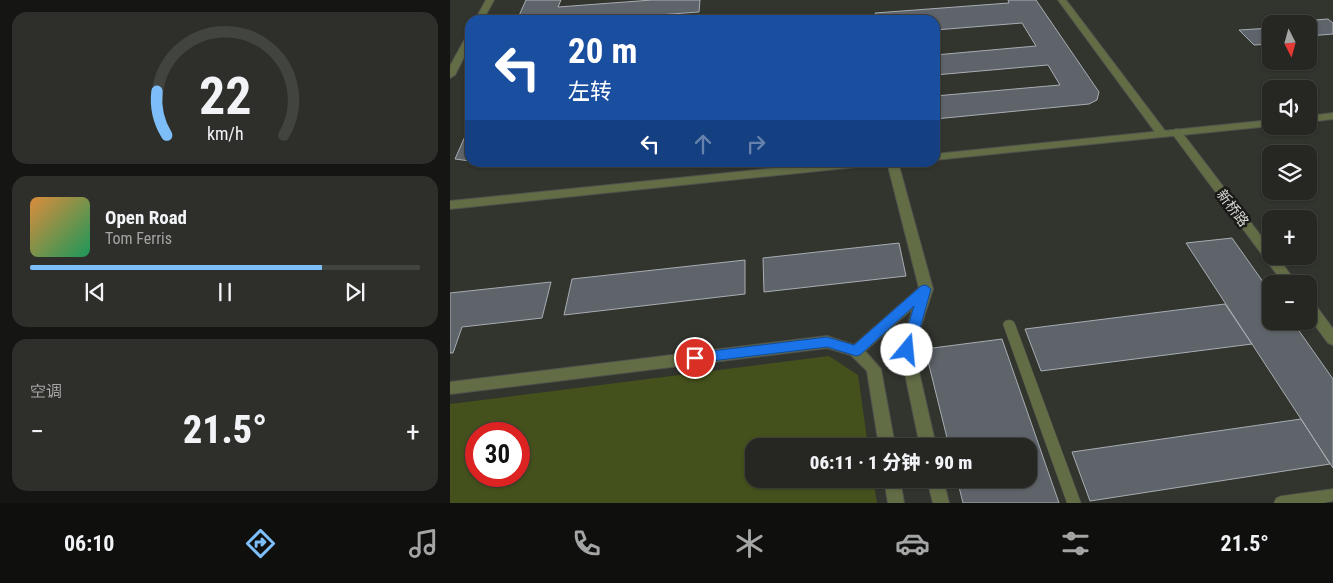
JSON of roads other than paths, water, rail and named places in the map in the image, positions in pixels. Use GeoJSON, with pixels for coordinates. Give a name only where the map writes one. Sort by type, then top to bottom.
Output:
{"type":"FeatureCollection","features":[{"type":"Feature","properties":{"kind":"street"},"geometry":{"type":"LineString","coordinates":[[482,15],[490,0]]}},
{"type":"Feature","properties":{"kind":"street"},"geometry":{"type":"LineString","coordinates":[[1062,0],[1162,134]]}},
{"type":"Feature","properties":{"kind":"street"},"geometry":{"type":"LineString","coordinates":[[450,75],[465,46]]}},
{"type":"Feature","properties":{"kind":"street"},"geometry":{"type":"LineString","coordinates":[[1317,118],[1333,116]]}},
{"type":"Feature","properties":{"kind":"street"},"geometry":{"type":"LineString","coordinates":[[940,156],[1262,124]]}},
{"type":"Feature","properties":{"kind":"street","name":"新桥路"},"geometry":{"type":"LineString","coordinates":[[1176,132],[1284,275]]}},
{"type":"Feature","properties":{"kind":"street"},"geometry":{"type":"LineString","coordinates":[[450,206],[828,167]]}},
{"type":"Feature","properties":{"kind":"street"},"geometry":{"type":"LineString","coordinates":[[893,167],[926,289],[907,350],[926,438]]}},
{"type":"Feature","properties":{"kind":"street"},"geometry":{"type":"LineString","coordinates":[[856,351],[926,289]]}},
{"type":"Feature","properties":{"kind":"street"},"geometry":{"type":"LineString","coordinates":[[1317,318],[1333,339]]}},
{"type":"Feature","properties":{"kind":"street"},"geometry":{"type":"LineString","coordinates":[[450,388],[827,342],[856,351],[874,369],[886,438]]}},
{"type":"Feature","properties":{"kind":"street"},"geometry":{"type":"LineString","coordinates":[[894,488],[896,503]]}},
{"type":"Feature","properties":{"kind":"street"},"geometry":{"type":"LineString","coordinates":[[938,488],[941,503]]}},
{"type":"Feature","properties":{"kind":"lane"},"geometry":{"type":"LineString","coordinates":[[1009,324],[1074,503]]}},
{"type":"Feature","properties":{"kind":"lane"},"geometry":{"type":"LineString","coordinates":[[1280,503],[1333,495]]}}]}
